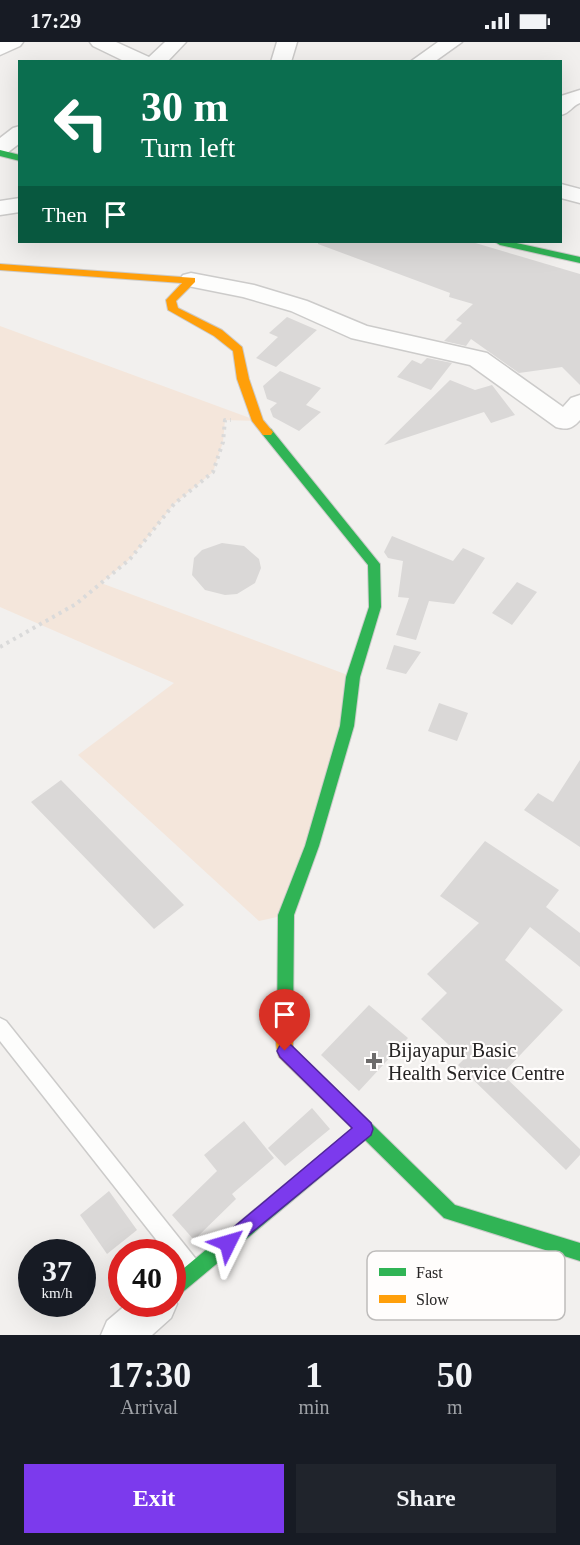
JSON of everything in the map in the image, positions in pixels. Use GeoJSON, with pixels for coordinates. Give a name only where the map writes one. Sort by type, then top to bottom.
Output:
{"type":"FeatureCollection","features":[{"type":"Feature","properties":{"kind":"street"},"geometry":{"type":"LineString","coordinates":[[0,50],[13,42]]}},
{"type":"Feature","properties":{"kind":"street"},"geometry":{"type":"LineString","coordinates":[[100,42],[111,56],[132,60]]}},
{"type":"Feature","properties":{"kind":"street"},"geometry":{"type":"LineString","coordinates":[[157,60],[176,42]]}},
{"type":"Feature","properties":{"kind":"street"},"geometry":{"type":"LineString","coordinates":[[281,60],[282,51],[287,42]]}},
{"type":"Feature","properties":{"kind":"street"},"geometry":{"type":"LineString","coordinates":[[422,60],[452,42]]}},
{"type":"Feature","properties":{"kind":"street"},"geometry":{"type":"LineString","coordinates":[[562,108],[567,101],[580,96]]}},
{"type":"Feature","properties":{"kind":"street"},"geometry":{"type":"LineString","coordinates":[[18,134],[0,151],[18,157]]}},
{"type":"Feature","properties":{"kind":"street"},"geometry":{"type":"LineString","coordinates":[[562,191],[580,196]]}},
{"type":"Feature","properties":{"kind":"street"},"geometry":{"type":"LineString","coordinates":[[0,208],[18,205]]}},
{"type":"Feature","properties":{"kind":"street"},"geometry":{"type":"LineString","coordinates":[[504,243],[580,260]]}},
{"type":"Feature","properties":{"kind":"street"},"geometry":{"type":"LineString","coordinates":[[0,267],[191,280],[246,290],[299,306],[360,332],[477,359],[566,421],[580,404]]}},
{"type":"Feature","properties":{"kind":"street"},"geometry":{"type":"LineString","coordinates":[[191,280],[171,300],[173,310],[218,333],[238,350],[243,379],[258,421],[375,564],[375,607],[353,677],[347,726],[312,846],[286,915],[285,1051],[450,1212],[580,1252]]}},
{"type":"Feature","properties":{"kind":"street"},"geometry":{"type":"LineString","coordinates":[[186,1279],[365,1129]]}},
{"type":"Feature","properties":{"kind":"street"},"geometry":{"type":"LineString","coordinates":[[121,1335],[142,1317]]}},
{"type":"Feature","properties":{"kind":"lane"},"geometry":{"type":"LineString","coordinates":[[0,1027],[194,1272]]}},
{"type":"Feature","properties":{"kind":"path"},"geometry":{"type":"LineString","coordinates":[[0,647],[76,604],[130,559],[174,504],[213,472],[223,442],[225,420],[258,421]]}},
{"type":"Feature","properties":{"kind":"shaded area"},"geometry":{"type":"Polygon","coordinates":[[[0,326],[258,421],[225,420],[223,442],[213,472],[174,504],[130,559],[101,583],[353,677],[286,915],[259,921],[78,755],[174,683],[0,607],[0,326]]]}},
{"type":"Feature","properties":{"kind":"building"},"geometry":{"type":"Polygon","coordinates":[[[475,243],[580,274],[580,385],[562,367],[519,373],[471,339],[466,346],[444,341],[462,323],[456,320],[473,304],[449,297],[450,293],[318,244],[475,243]]]}},
{"type":"Feature","properties":{"kind":"building"},"geometry":{"type":"Polygon","coordinates":[[[287,317],[317,330],[276,367],[256,358],[278,337],[269,333],[287,317]]]}},
{"type":"Feature","properties":{"kind":"building"},"geometry":{"type":"Polygon","coordinates":[[[427,358],[452,363],[431,390],[397,377],[412,360],[421,364],[427,358]]]}},
{"type":"Feature","properties":{"kind":"building"},"geometry":{"type":"Polygon","coordinates":[[[280,371],[321,388],[306,405],[321,412],[299,431],[273,417],[270,409],[277,403],[267,399],[263,386],[280,371]]]}},
{"type":"Feature","properties":{"kind":"building"},"geometry":{"type":"Polygon","coordinates":[[[450,380],[475,390],[492,385],[515,415],[491,423],[484,412],[384,445],[450,380]]]}},
{"type":"Feature","properties":{"kind":"building"},"geometry":{"type":"Polygon","coordinates":[[[392,536],[453,561],[463,548],[485,558],[454,604],[429,601],[416,640],[396,635],[409,598],[398,597],[403,561],[388,558],[384,552],[392,536]]]}},
{"type":"Feature","properties":{"kind":"building"},"geometry":{"type":"Polygon","coordinates":[[[222,543],[244,546],[259,559],[261,568],[255,583],[237,594],[225,595],[205,590],[192,575],[194,558],[202,550],[222,543]]]}},
{"type":"Feature","properties":{"kind":"building"},"geometry":{"type":"Polygon","coordinates":[[[517,582],[537,592],[512,625],[492,613],[517,582]]]}},
{"type":"Feature","properties":{"kind":"building"},"geometry":{"type":"Polygon","coordinates":[[[394,645],[421,652],[406,674],[386,669],[394,645]]]}},
{"type":"Feature","properties":{"kind":"building"},"geometry":{"type":"Polygon","coordinates":[[[439,703],[468,713],[457,741],[428,731],[439,703]]]}},
{"type":"Feature","properties":{"kind":"building"},"geometry":{"type":"Polygon","coordinates":[[[580,760],[580,847],[524,810],[538,793],[553,802],[580,760]]]}},
{"type":"Feature","properties":{"kind":"building"},"geometry":{"type":"Polygon","coordinates":[[[61,780],[184,905],[154,929],[31,802],[61,780]]]}},
{"type":"Feature","properties":{"kind":"building"},"geometry":{"type":"Polygon","coordinates":[[[485,841],[559,890],[546,907],[580,933],[580,967],[530,927],[505,960],[563,1010],[502,1074],[580,1149],[580,1155],[566,1170],[458,1065],[464,1059],[421,1019],[447,993],[427,974],[479,923],[440,896],[485,841]]]}},
{"type":"Feature","properties":{"kind":"building"},"geometry":{"type":"Polygon","coordinates":[[[369,1005],[408,1038],[359,1091],[321,1055],[369,1005]]]}},
{"type":"Feature","properties":{"kind":"building"},"geometry":{"type":"Polygon","coordinates":[[[312,1108],[330,1129],[285,1166],[268,1148],[312,1108]]]}},
{"type":"Feature","properties":{"kind":"building"},"geometry":{"type":"Polygon","coordinates":[[[244,1121],[274,1158],[232,1194],[236,1199],[194,1240],[172,1215],[217,1171],[204,1155],[244,1121]]]}},
{"type":"Feature","properties":{"kind":"building"},"geometry":{"type":"Polygon","coordinates":[[[109,1191],[137,1230],[126,1239],[108,1239],[107,1254],[80,1215],[109,1191]]]}},
{"type":"Feature","properties":{"kind":"traffic: fast"},"geometry":{"type":"LineString","coordinates":[[0,153],[18,158]]}},
{"type":"Feature","properties":{"kind":"traffic: fast"},"geometry":{"type":"LineString","coordinates":[[504,243],[580,260]]}},
{"type":"Feature","properties":{"kind":"traffic: fast"},"geometry":{"type":"LineString","coordinates":[[267,432],[374,564],[375,607],[353,677],[347,726],[312,846],[286,915],[285,1028]]}},
{"type":"Feature","properties":{"kind":"traffic: fast"},"geometry":{"type":"LineString","coordinates":[[186,1278],[365,1129],[450,1212],[580,1252]]}},
{"type":"Feature","properties":{"kind":"traffic: slow"},"geometry":{"type":"LineString","coordinates":[[0,267],[191,280],[171,300],[173,310],[218,333],[238,350],[243,379],[258,421],[267,432]]}},
{"type":"Feature","properties":{"kind":"traffic: slow"},"geometry":{"type":"LineString","coordinates":[[285,1028],[285,1051],[365,1129]]}},
{"type":"Feature","properties":{"kind":"place","name":"Bijayapur Basic Health Service Centre"},"geometry":{"type":"Point","coordinates":[374,1061]}},
{"type":"Feature","properties":{"kind":"route"},"geometry":{"type":"LineString","coordinates":[[228,1243],[365,1129],[285,1051]]}}]}
